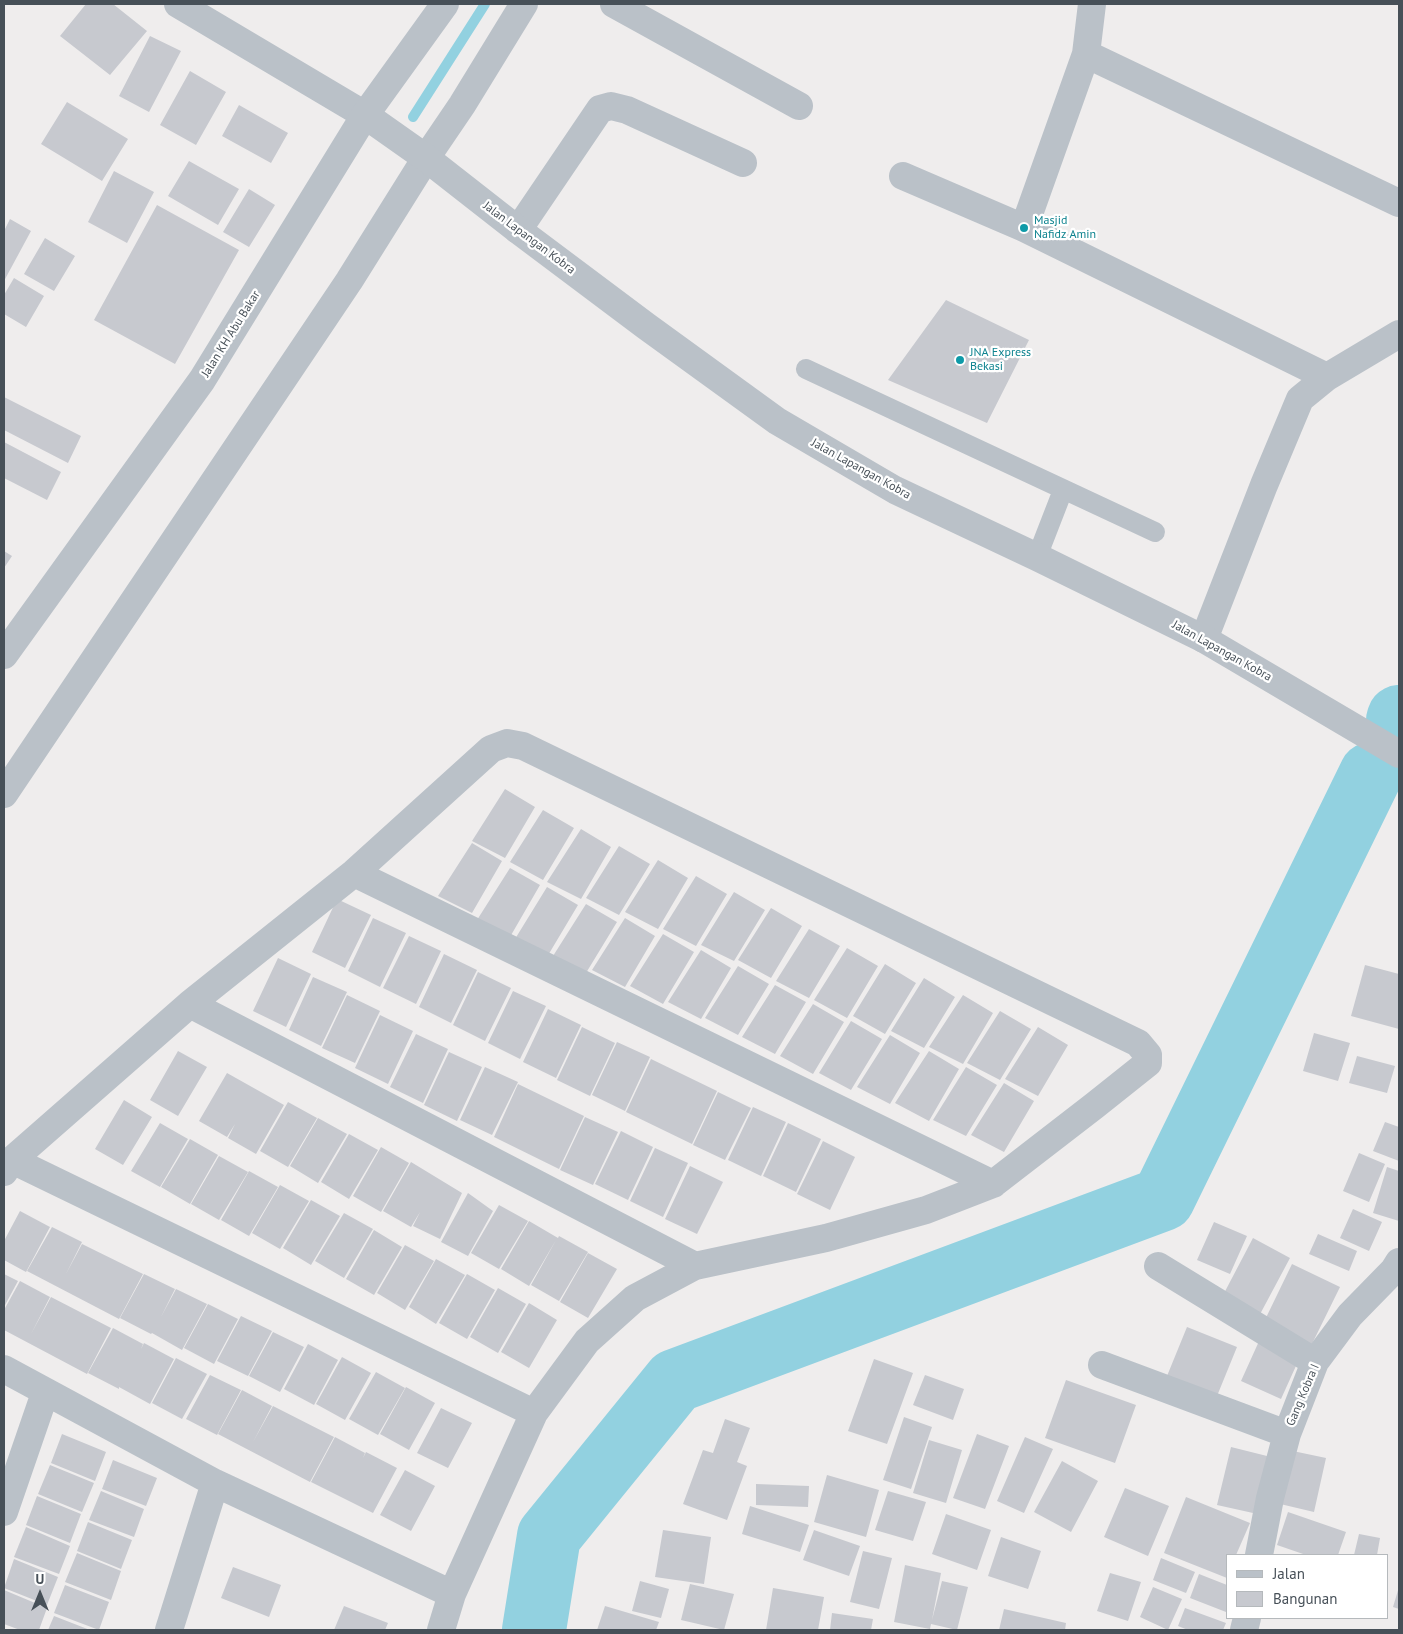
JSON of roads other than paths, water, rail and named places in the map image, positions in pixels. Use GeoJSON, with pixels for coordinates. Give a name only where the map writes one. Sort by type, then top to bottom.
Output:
{"type":"FeatureCollection","features":[{"type":"Feature","properties":{"kind":"street","name":"Jalan Lapangan Kobra"},"geometry":{"type":"LineString","coordinates":[[178,4],[365,115],[426,158],[518,230],[777,421],[895,490],[1204,639],[1399,754]]}},
{"type":"Feature","properties":{"kind":"street","name":"Jalan KH Abu Bakar"},"geometry":{"type":"LineString","coordinates":[[4,655],[202,380],[365,115],[445,4]]}},
{"type":"Feature","properties":{"kind":"street"},"geometry":{"type":"LineString","coordinates":[[4,794],[350,281],[524,4]]}},
{"type":"Feature","properties":{"kind":"street"},"geometry":{"type":"LineString","coordinates":[[614,4],[799,106]]}},
{"type":"Feature","properties":{"kind":"street"},"geometry":{"type":"LineString","coordinates":[[1024,228],[1086,54],[1092,4]]}},
{"type":"Feature","properties":{"kind":"street"},"geometry":{"type":"LineString","coordinates":[[1086,54],[1399,203]]}},
{"type":"Feature","properties":{"kind":"street"},"geometry":{"type":"LineString","coordinates":[[518,230],[600,109],[611,106],[627,110],[743,163]]}},
{"type":"Feature","properties":{"kind":"street"},"geometry":{"type":"LineString","coordinates":[[903,176],[1024,228],[1327,377]]}},
{"type":"Feature","properties":{"kind":"street"},"geometry":{"type":"LineString","coordinates":[[1204,639],[1300,399],[1327,377],[1399,334]]}},
{"type":"Feature","properties":{"kind":"street"},"geometry":{"type":"LineString","coordinates":[[441,1630],[452,1594],[534,1413],[587,1341],[635,1298],[695,1266],[826,1238],[926,1210],[993,1184],[1148,1063],[1148,1054],[1138,1043],[523,746],[507,743],[491,749],[354,872],[190,1004],[8,1166],[534,1413]]}},
{"type":"Feature","properties":{"kind":"street"},"geometry":{"type":"LineString","coordinates":[[354,872],[993,1184]]}},
{"type":"Feature","properties":{"kind":"street"},"geometry":{"type":"LineString","coordinates":[[190,1004],[695,1266]]}},
{"type":"Feature","properties":{"kind":"street","name":"Gang Kobra I"},"geometry":{"type":"LineString","coordinates":[[1259,1554],[1270,1498],[1286,1434],[1315,1362],[1350,1315],[1394,1270],[1399,1262]]}},
{"type":"Feature","properties":{"kind":"street"},"geometry":{"type":"LineString","coordinates":[[1158,1266],[1315,1362]]}},
{"type":"Feature","properties":{"kind":"street"},"geometry":{"type":"LineString","coordinates":[[1102,1365],[1286,1434]]}},
{"type":"Feature","properties":{"kind":"street"},"geometry":{"type":"LineString","coordinates":[[4,1369],[215,1483],[452,1594]]}},
{"type":"Feature","properties":{"kind":"street"},"geometry":{"type":"LineString","coordinates":[[4,1512],[46,1393]]}},
{"type":"Feature","properties":{"kind":"street"},"geometry":{"type":"LineString","coordinates":[[169,1630],[215,1483]]}},
{"type":"Feature","properties":{"kind":"lane"},"geometry":{"type":"LineString","coordinates":[[806,369],[1155,532]]}},
{"type":"Feature","properties":{"kind":"lane"},"geometry":{"type":"LineString","coordinates":[[1037,557],[1063,490]]}},
{"type":"Feature","properties":{"kind":"waterway"},"geometry":{"type":"LineString","coordinates":[[413,117],[485,4]]}},
{"type":"Feature","properties":{"kind":"waterway"},"geometry":{"type":"LineString","coordinates":[[534,1630],[549,1536],[675,1381],[1163,1199],[1371,774]]}},
{"type":"Feature","properties":{"kind":"place","name":"Masjid Nafidz Amin"},"geometry":{"type":"Point","coordinates":[1024,228]}},
{"type":"Feature","properties":{"kind":"place","name":"JNA Express Bekasi"},"geometry":{"type":"Point","coordinates":[960,360]}}]}
